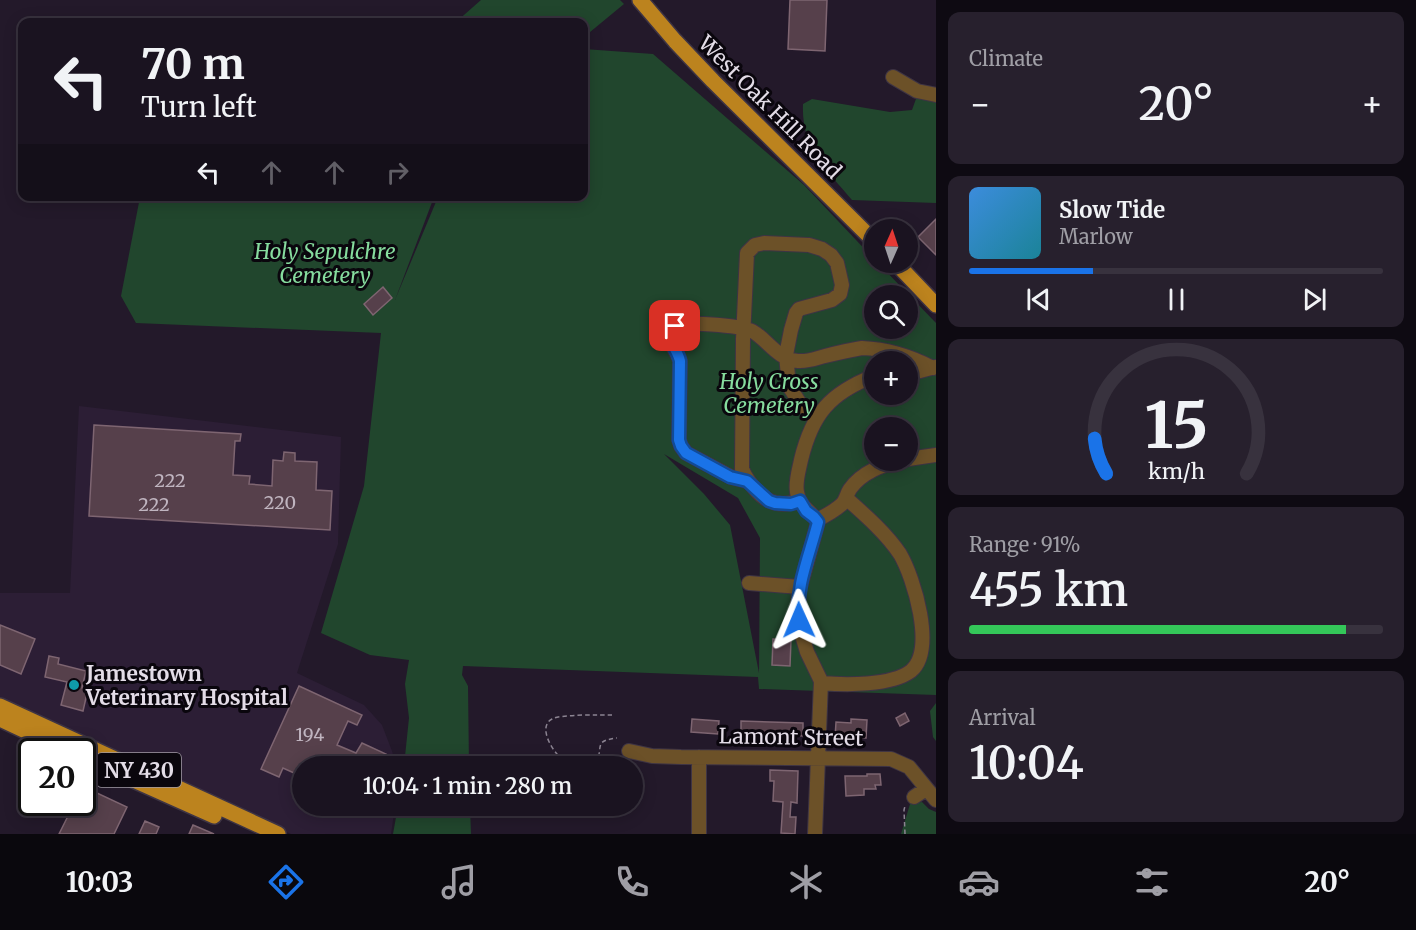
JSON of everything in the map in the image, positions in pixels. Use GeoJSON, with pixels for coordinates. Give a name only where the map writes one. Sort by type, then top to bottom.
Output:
{"type":"FeatureCollection","features":[{"type":"Feature","properties":{"kind":"main road","name":"West Oak Hill Road"},"geometry":{"type":"LineString","coordinates":[[640,0],[690,57],[864,232]]}},
{"type":"Feature","properties":{"kind":"main road"},"geometry":{"type":"LineString","coordinates":[[906,273],[936,304]]}},
{"type":"Feature","properties":{"kind":"main road","name":"NY 430"},"geometry":{"type":"LineString","coordinates":[[0,706],[278,834]]}},
{"type":"Feature","properties":{"kind":"main road","name":"NY 430"},"geometry":{"type":"LineString","coordinates":[[0,719],[40,738]]}},
{"type":"Feature","properties":{"kind":"main road","name":"NY 430"},"geometry":{"type":"LineString","coordinates":[[96,763],[254,834]]}},
{"type":"Feature","properties":{"kind":"street"},"geometry":{"type":"LineString","coordinates":[[893,77],[917,91],[936,94]]}},
{"type":"Feature","properties":{"kind":"street"},"geometry":{"type":"LineString","coordinates":[[800,501],[791,504],[769,501],[747,481],[742,469],[747,253],[755,245],[764,243],[809,245],[822,249],[837,263],[842,285],[840,294],[831,300],[799,309],[790,330],[787,358],[789,386],[799,402],[816,419]]}},
{"type":"Feature","properties":{"kind":"street"},"geometry":{"type":"LineString","coordinates":[[747,481],[730,477],[686,453],[681,446],[679,440],[680,361],[670,342],[672,329],[679,325],[721,325],[744,328],[753,332],[771,349],[798,361],[862,348],[886,350],[904,355],[926,371]]}},
{"type":"Feature","properties":{"kind":"street"},"geometry":{"type":"LineString","coordinates":[[815,834],[821,687],[801,632],[798,608],[800,587],[818,522],[806,511],[800,501],[797,493],[797,477],[806,439],[819,413],[838,394],[864,380]]}},
{"type":"Feature","properties":{"kind":"street"},"geometry":{"type":"LineString","coordinates":[[918,458],[936,455]]}},
{"type":"Feature","properties":{"kind":"street"},"geometry":{"type":"LineString","coordinates":[[817,520],[839,507],[848,492],[869,471]]}},
{"type":"Feature","properties":{"kind":"street"},"geometry":{"type":"LineString","coordinates":[[821,687],[886,681],[906,674],[912,671],[917,664],[924,639],[919,603],[899,554],[883,534],[846,498]]}},
{"type":"Feature","properties":{"kind":"street"},"geometry":{"type":"LineString","coordinates":[[749,583],[800,587]]}},
{"type":"Feature","properties":{"kind":"street","name":"Lamont Street"},"geometry":{"type":"LineString","coordinates":[[629,751],[652,756],[891,759],[909,766],[936,800]]}},
{"type":"Feature","properties":{"kind":"street"},"geometry":{"type":"LineString","coordinates":[[699,757],[699,834]]}},
{"type":"Feature","properties":{"kind":"street"},"geometry":{"type":"LineString","coordinates":[[914,797],[926,789]]}},
{"type":"Feature","properties":{"kind":"path"},"geometry":{"type":"LineString","coordinates":[[559,756],[548,742],[546,733],[547,724],[552,719],[612,715]]}},
{"type":"Feature","properties":{"kind":"path"},"geometry":{"type":"LineString","coordinates":[[599,756],[602,742],[617,738]]}},
{"type":"Feature","properties":{"kind":"path"},"geometry":{"type":"LineString","coordinates":[[905,834],[904,810],[906,804],[914,797]]}},
{"type":"Feature","properties":{"kind":"shaded area"},"geometry":{"type":"Polygon","coordinates":[[[79,406],[341,437],[338,544],[297,673],[364,705],[382,725],[393,756],[292,756],[292,816],[394,816],[391,834],[291,834],[96,744],[96,738],[83,738],[0,700],[0,593],[70,593],[79,406]]]}},
{"type":"Feature","properties":{"kind":"green space"},"geometry":{"type":"Polygon","coordinates":[[[481,0],[620,0],[624,4],[588,34],[588,18],[461,18],[481,0]]]}},
{"type":"Feature","properties":{"kind":"green space"},"geometry":{"type":"Polygon","coordinates":[[[588,49],[653,54],[804,185],[864,248],[864,273],[888,273],[899,285],[864,285],[864,339],[918,339],[918,304],[936,323],[936,695],[759,689],[758,677],[463,666],[462,675],[468,686],[469,756],[405,756],[409,718],[405,684],[409,660],[370,655],[321,633],[364,486],[381,333],[136,323],[121,296],[139,201],[432,201],[395,300],[436,201],[588,201],[588,49]],[[664,454],[704,494],[730,525],[759,673],[760,538],[738,498],[664,454]]]}},
{"type":"Feature","properties":{"kind":"green space"},"geometry":{"type":"Polygon","coordinates":[[[917,96],[936,100],[936,203],[852,200],[825,167],[811,145],[803,119],[803,104],[812,99],[890,112],[912,110],[917,96]]]}},
{"type":"Feature","properties":{"kind":"green space"},"geometry":{"type":"Polygon","coordinates":[[[936,703],[936,741],[933,737],[930,711],[936,703]]]}},
{"type":"Feature","properties":{"kind":"green space"},"geometry":{"type":"Polygon","coordinates":[[[922,802],[936,812],[936,834],[901,834],[910,804],[922,802]]]}},
{"type":"Feature","properties":{"kind":"green space"},"geometry":{"type":"Polygon","coordinates":[[[396,816],[470,816],[471,834],[393,834],[396,816]]]}},
{"type":"Feature","properties":{"kind":"building"},"geometry":{"type":"Polygon","coordinates":[[[790,0],[827,0],[825,51],[788,49],[790,0]]]}},
{"type":"Feature","properties":{"kind":"building"},"geometry":{"type":"Polygon","coordinates":[[[936,219],[936,255],[918,237],[936,219]]]}},
{"type":"Feature","properties":{"kind":"building"},"geometry":{"type":"Polygon","coordinates":[[[383,287],[392,298],[373,315],[364,304],[383,287]]]}},
{"type":"Feature","properties":{"kind":"building"},"geometry":{"type":"Polygon","coordinates":[[[94,425],[241,434],[240,441],[235,441],[233,475],[250,476],[249,484],[272,486],[273,460],[283,461],[284,452],[295,453],[295,461],[317,462],[316,490],[332,491],[330,530],[89,516],[94,425]]]}},
{"type":"Feature","properties":{"kind":"building"},"geometry":{"type":"Polygon","coordinates":[[[0,625],[35,639],[21,674],[0,665],[0,625]]]}},
{"type":"Feature","properties":{"kind":"building"},"geometry":{"type":"Polygon","coordinates":[[[773,639],[791,640],[790,666],[772,665],[773,639]]]}},
{"type":"Feature","properties":{"kind":"building","name":"Jamestown Veterinary Hospital"},"geometry":{"type":"Polygon","coordinates":[[[49,656],[59,658],[58,664],[86,671],[82,688],[88,689],[83,711],[61,705],[67,682],[45,677],[49,656]]]}},
{"type":"Feature","properties":{"kind":"building"},"geometry":{"type":"Polygon","coordinates":[[[299,686],[362,715],[357,725],[348,721],[337,745],[356,753],[362,743],[386,754],[385,756],[292,756],[292,772],[283,768],[279,777],[261,769],[299,686]]]}},
{"type":"Feature","properties":{"kind":"building"},"geometry":{"type":"Polygon","coordinates":[[[905,713],[909,721],[900,726],[896,718],[905,713]]]}},
{"type":"Feature","properties":{"kind":"building"},"geometry":{"type":"Polygon","coordinates":[[[692,719],[719,721],[718,734],[691,732],[692,719]]]}},
{"type":"Feature","properties":{"kind":"building"},"geometry":{"type":"Polygon","coordinates":[[[851,719],[867,720],[866,738],[835,738],[836,722],[851,723],[851,719]]]}},
{"type":"Feature","properties":{"kind":"building"},"geometry":{"type":"Polygon","coordinates":[[[741,721],[803,723],[803,736],[741,734],[741,721]]]}},
{"type":"Feature","properties":{"kind":"building"},"geometry":{"type":"Polygon","coordinates":[[[770,770],[798,771],[797,803],[791,802],[790,817],[796,817],[795,834],[781,833],[783,802],[773,801],[774,781],[770,781],[770,770]]]}},
{"type":"Feature","properties":{"kind":"building"},"geometry":{"type":"Polygon","coordinates":[[[867,774],[880,774],[881,785],[875,785],[876,789],[864,789],[864,795],[846,796],[845,776],[867,776],[867,774]]]}},
{"type":"Feature","properties":{"kind":"building"},"geometry":{"type":"Polygon","coordinates":[[[96,793],[127,807],[114,834],[59,834],[68,816],[96,816],[96,793]]]}},
{"type":"Feature","properties":{"kind":"building"},"geometry":{"type":"Polygon","coordinates":[[[145,821],[159,827],[156,834],[139,834],[145,821]]]}},
{"type":"Feature","properties":{"kind":"building"},"geometry":{"type":"Polygon","coordinates":[[[193,825],[214,834],[189,834],[193,825]]]}},
{"type":"Feature","properties":{"kind":"place","name":"Jamestown Veterinary Hospital"},"geometry":{"type":"Point","coordinates":[74,685]}},
{"type":"Feature","properties":{"kind":"route"},"geometry":{"type":"LineString","coordinates":[[675,326],[670,334],[670,342],[680,361],[679,440],[686,453],[730,477],[747,481],[769,501],[791,504],[800,501],[806,511],[818,522],[799,591],[799,620]]}},
{"type":"Feature","properties":{"kind":"park label","name":"Holy Sepulchre Cemetery"},"geometry":{"type":"Point","coordinates":[325,263]}},
{"type":"Feature","properties":{"kind":"park label","name":"Holy Cross Cemetery"},"geometry":{"type":"Point","coordinates":[769,393]}}]}
